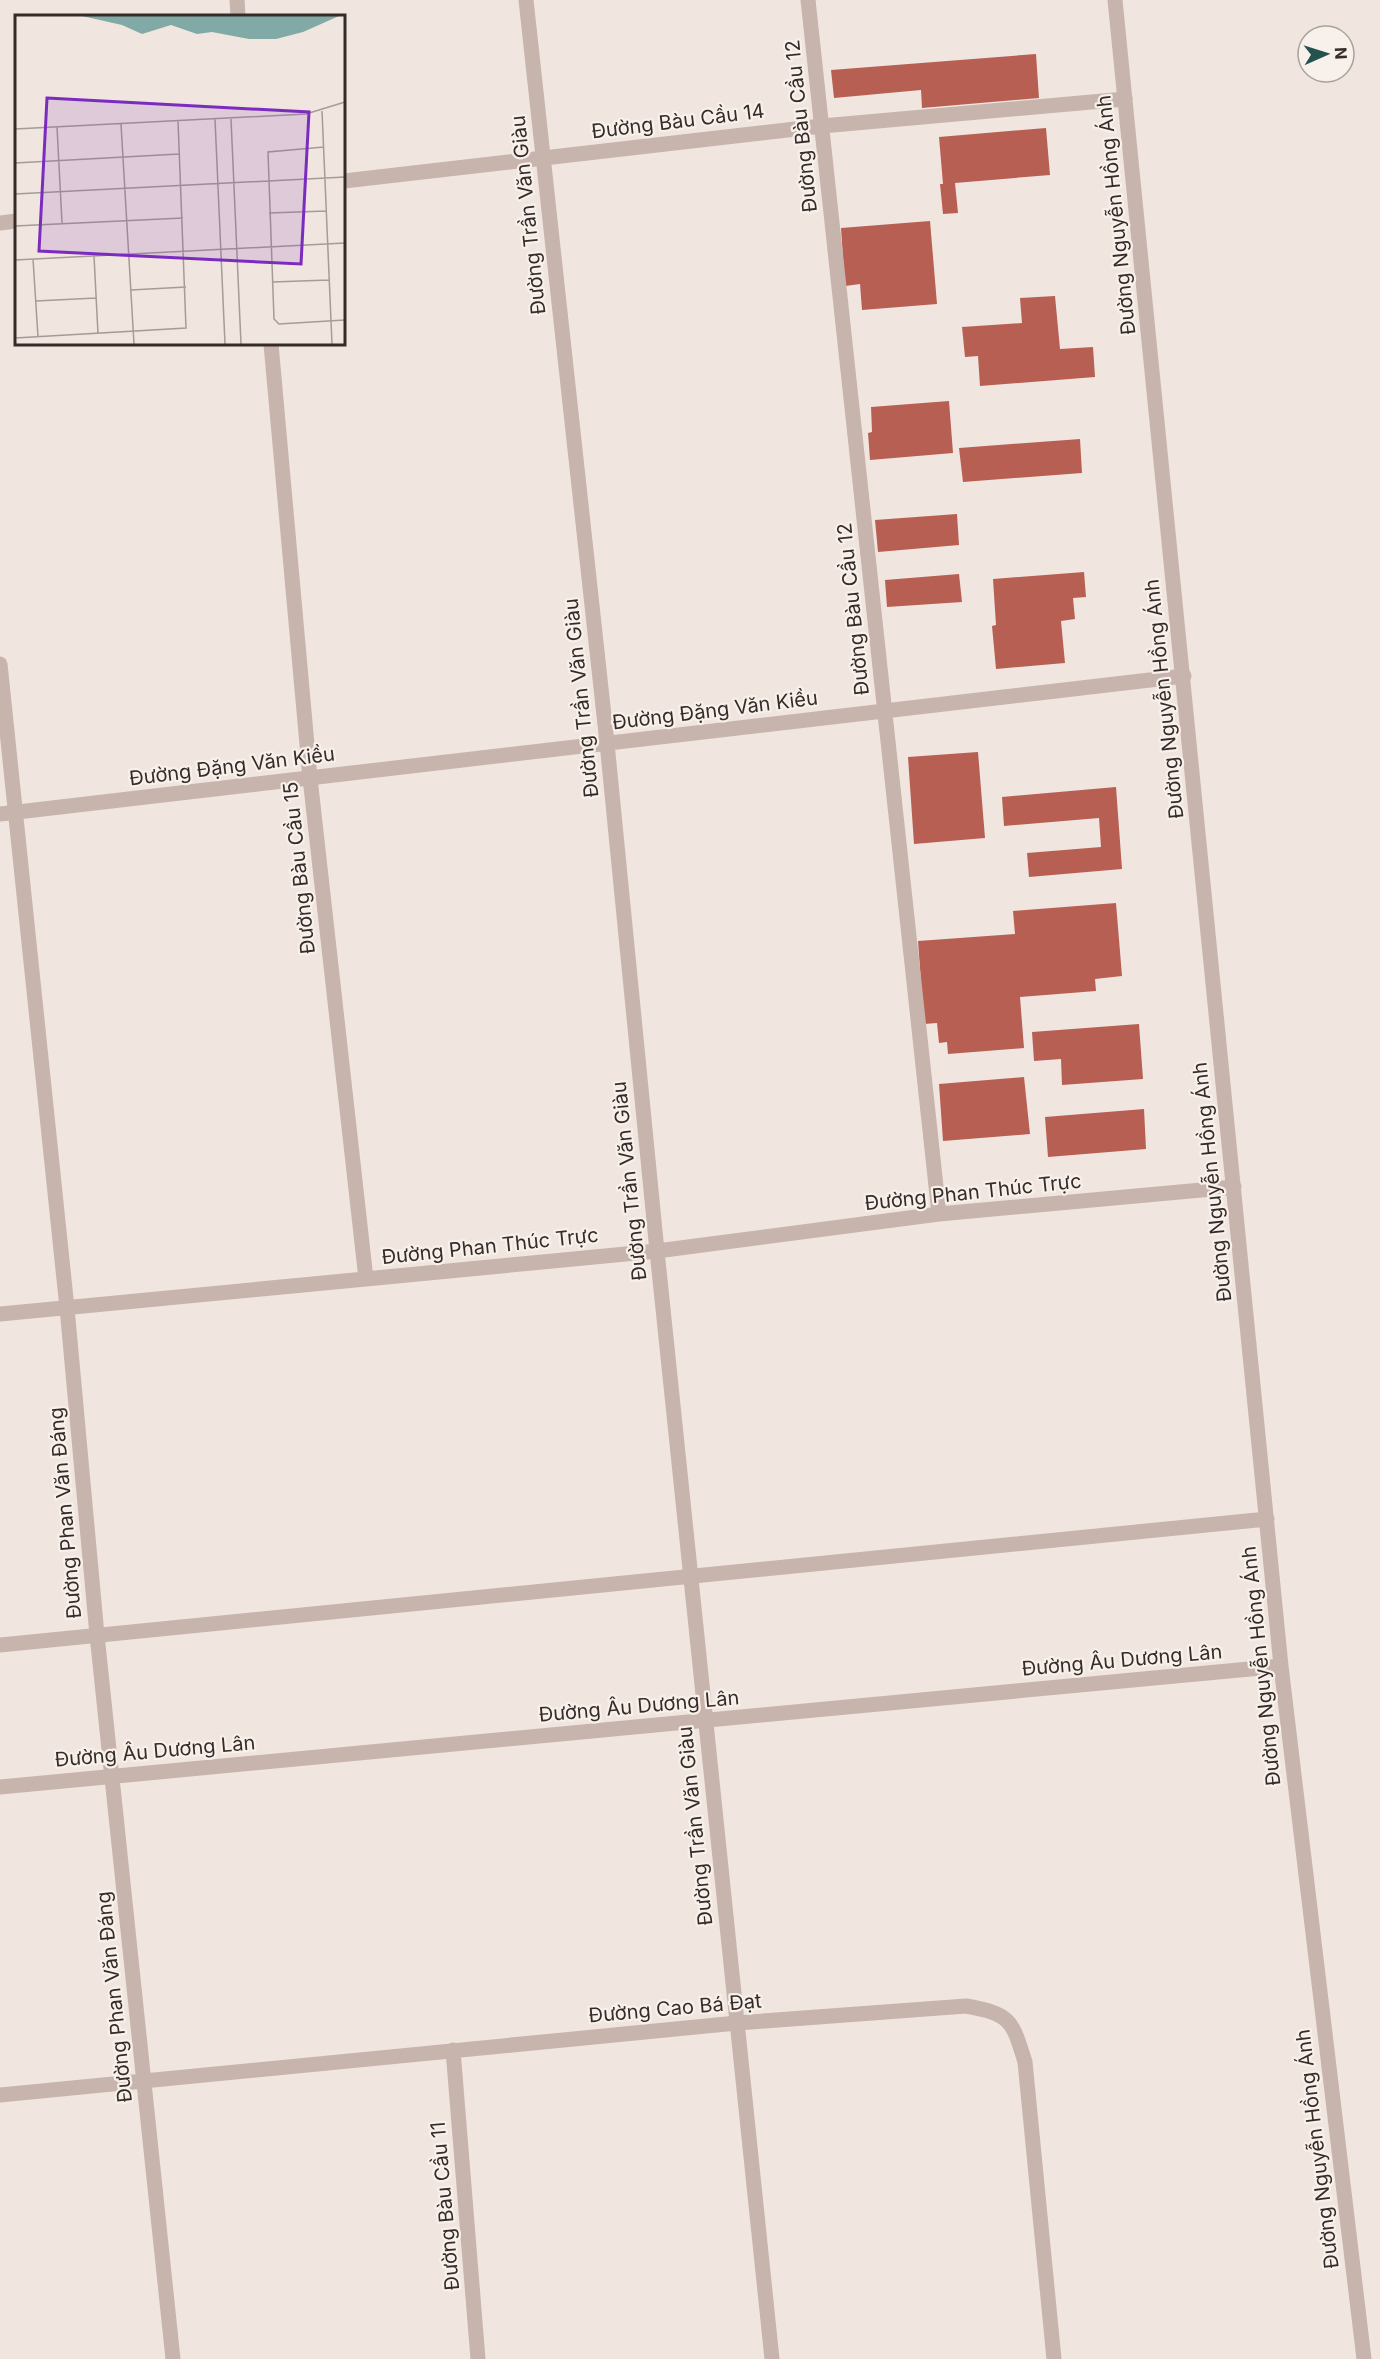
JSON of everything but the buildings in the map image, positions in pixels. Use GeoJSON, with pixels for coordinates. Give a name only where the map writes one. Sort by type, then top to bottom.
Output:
{"type":"FeatureCollection","features":[{"type":"Feature","properties":{"kind":"street"},"geometry":{"type":"LineString","coordinates":[[237,0],[238,15]]}},
{"type":"Feature","properties":{"kind":"street","name":"Đường Trần Văn Giàu"},"geometry":{"type":"LineString","coordinates":[[526,0],[607,743],[690,1576],[772,2359]]}},
{"type":"Feature","properties":{"kind":"street","name":"Đường Bàu Cầu 12"},"geometry":{"type":"LineString","coordinates":[[808,0],[939,1214]]}},
{"type":"Feature","properties":{"kind":"street","name":"Đường Nguyễn Hồng Ánh"},"geometry":{"type":"LineString","coordinates":[[1115,0],[1281,1666],[1364,2359]]}},
{"type":"Feature","properties":{"kind":"street","name":"Đường Bàu Cầu 14"},"geometry":{"type":"LineString","coordinates":[[345,181],[822,126],[1125,99]]}},
{"type":"Feature","properties":{"kind":"street"},"geometry":{"type":"LineString","coordinates":[[0,223],[15,221]]}},
{"type":"Feature","properties":{"kind":"street","name":"Đường Bàu Cầu 15"},"geometry":{"type":"LineString","coordinates":[[271,345],[310,778],[366,1280]]}},
{"type":"Feature","properties":{"kind":"street","name":"Đường Phan Văn Đáng"},"geometry":{"type":"LineString","coordinates":[[0,664],[8,813],[67,1308],[97,1635],[173,2359]]}},
{"type":"Feature","properties":{"kind":"street","name":"Đường Đặng Văn Kiều"},"geometry":{"type":"LineString","coordinates":[[8,813],[1184,676]]}},
{"type":"Feature","properties":{"kind":"street","name":"Đường Phan Thúc Trực"},"geometry":{"type":"LineString","coordinates":[[0,1314],[657,1251],[939,1214],[1234,1187]]}},
{"type":"Feature","properties":{"kind":"street"},"geometry":{"type":"LineString","coordinates":[[0,1645],[1267,1519]]}},
{"type":"Feature","properties":{"kind":"street","name":"Đường Âu Dương Lân"},"geometry":{"type":"LineString","coordinates":[[0,1787],[1281,1666]]}},
{"type":"Feature","properties":{"kind":"street","name":"Đường Cao Bá Đạt"},"geometry":{"type":"LineString","coordinates":[[0,2095],[737,2023],[966,2006],[993,2011],[1014,2026],[1025,2062],[1054,2359]]}},
{"type":"Feature","properties":{"kind":"street","name":"Đường Bàu Cầu 11"},"geometry":{"type":"LineString","coordinates":[[453,2050],[478,2359]]}}]}
